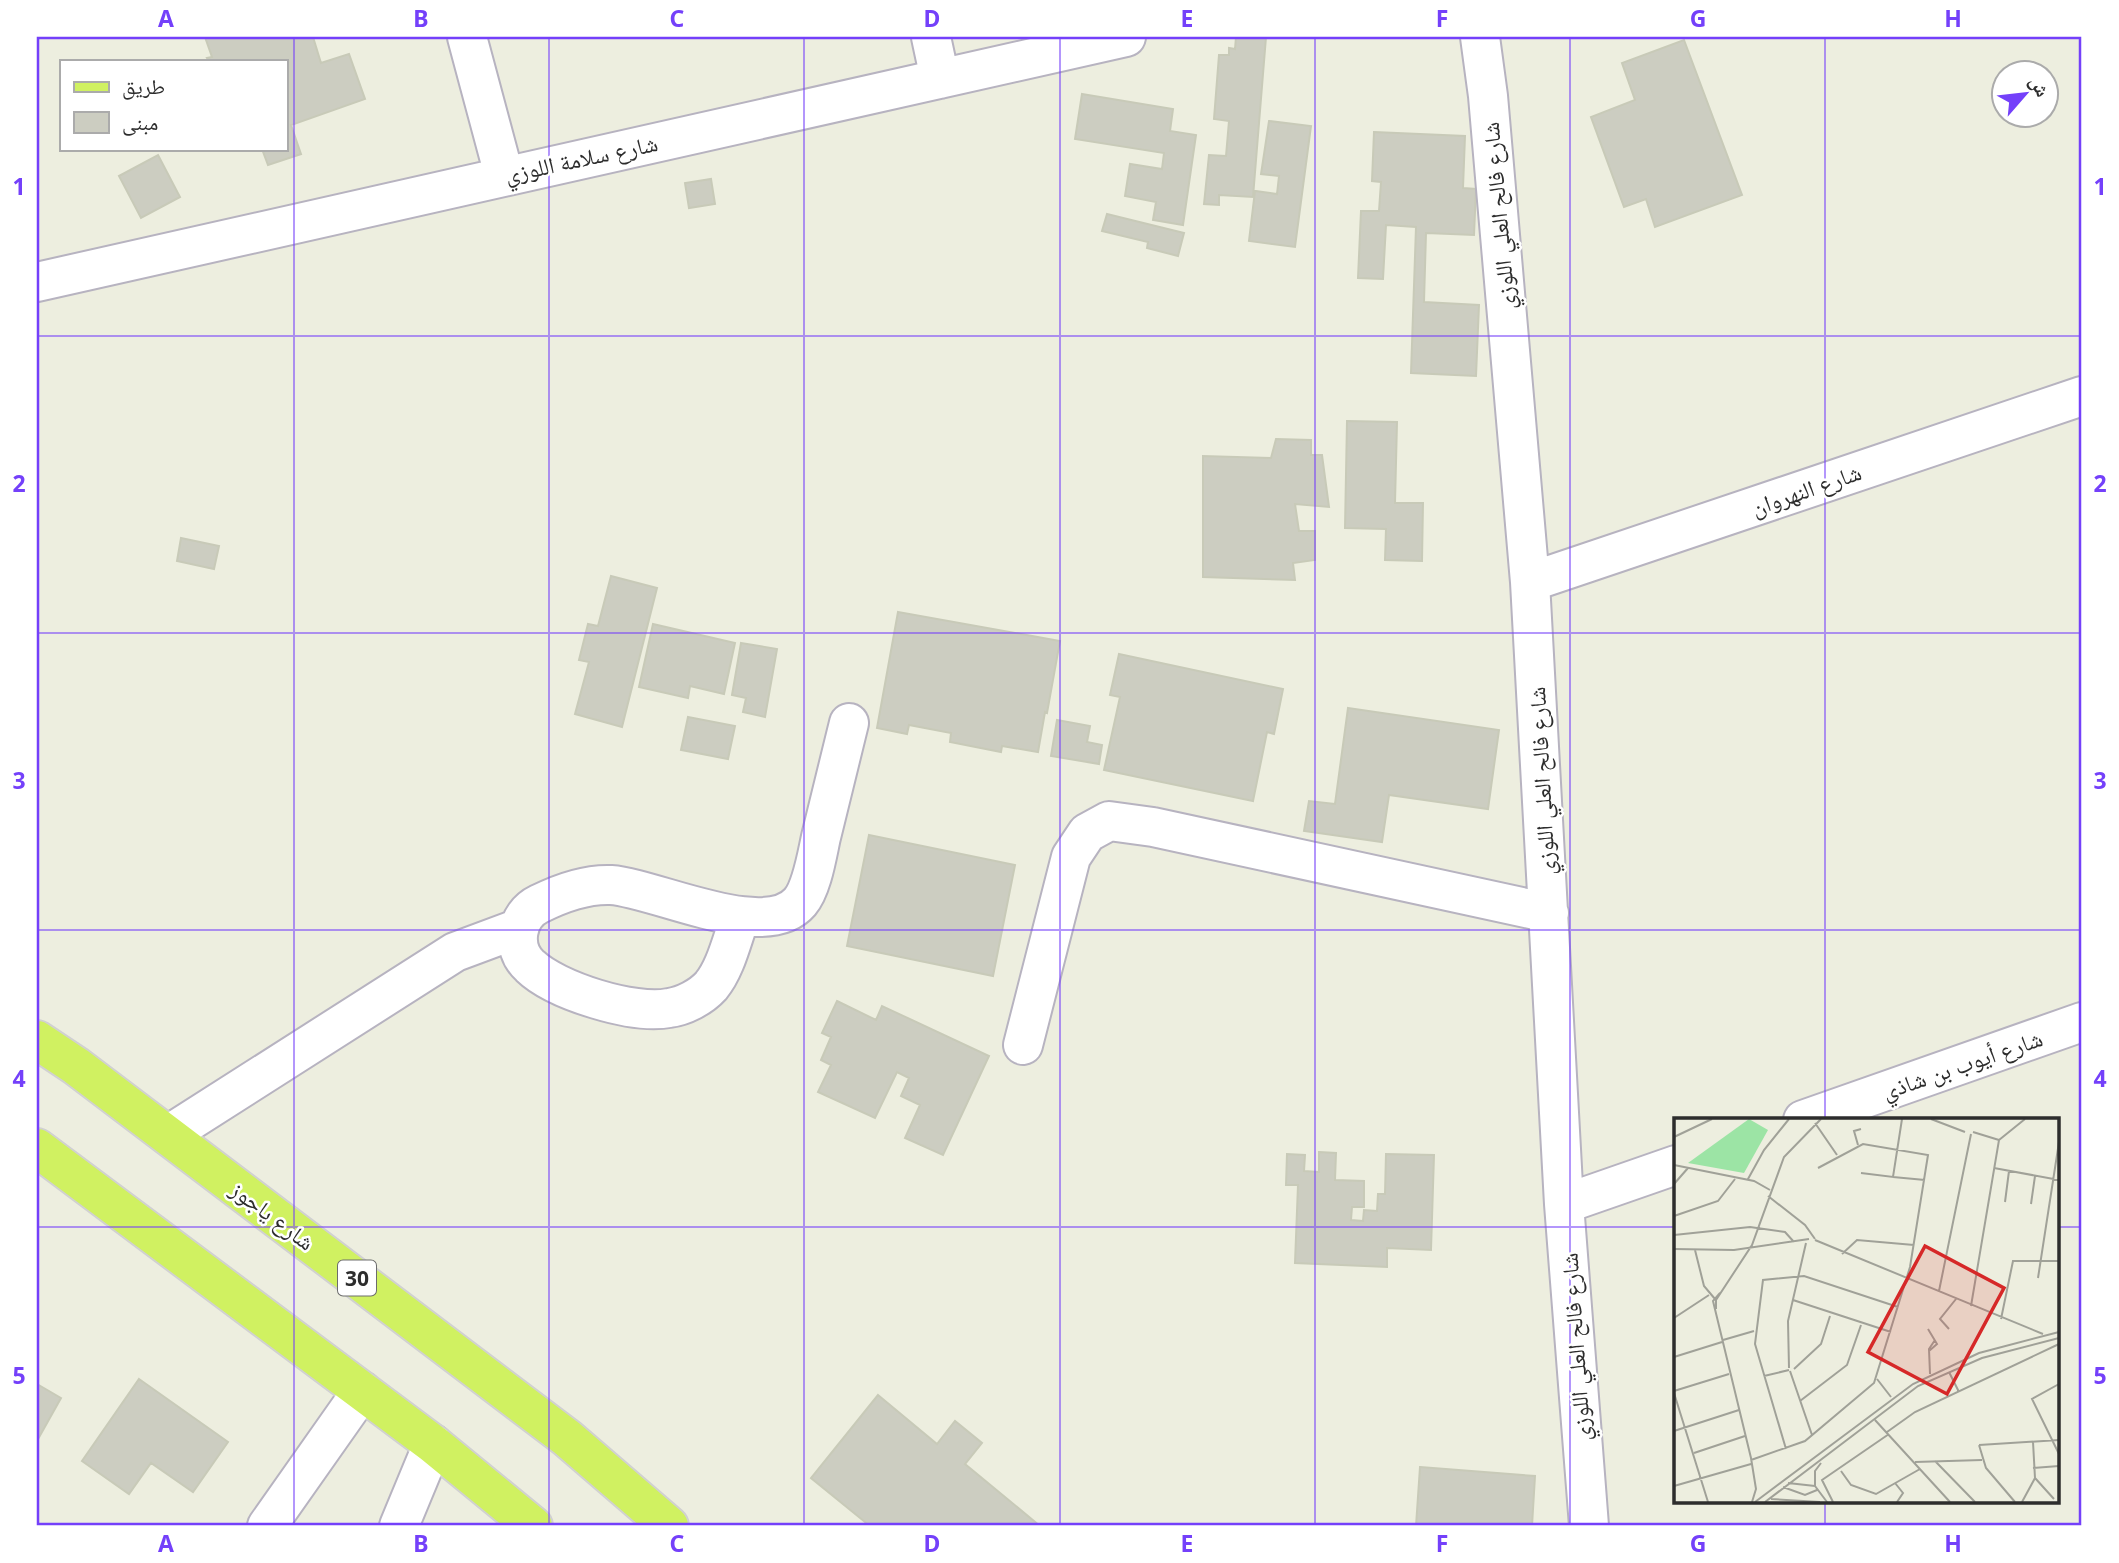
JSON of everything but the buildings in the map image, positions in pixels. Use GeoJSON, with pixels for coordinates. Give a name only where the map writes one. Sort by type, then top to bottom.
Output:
{"type":"FeatureCollection","features":[{"type":"Feature","properties":{"kind":"main road","name":"شارع ياجوز"},"geometry":{"type":"LineString","coordinates":[[37,1040],[168,1135],[567,1438],[669,1526]]}},
{"type":"Feature","properties":{"kind":"main road"},"geometry":{"type":"LineString","coordinates":[[37,1148],[433,1444],[533,1526]]}},
{"type":"Feature","properties":{"kind":"street"},"geometry":{"type":"LineString","coordinates":[[467,37],[503,176]]}},
{"type":"Feature","properties":{"kind":"street"},"geometry":{"type":"LineString","coordinates":[[931,37],[940,79]]}},
{"type":"Feature","properties":{"kind":"street","name":"شارع سلامة اللوزي"},"geometry":{"type":"LineString","coordinates":[[37,282],[1126,37]]}},
{"type":"Feature","properties":{"kind":"street","name":"شارع فالح العلي اللوزي"},"geometry":{"type":"LineString","coordinates":[[1480,37],[1488,96],[1530,582],[1564,1204],[1589,1526]]}},
{"type":"Feature","properties":{"kind":"street","name":"شارع النهروان"},"geometry":{"type":"LineString","coordinates":[[1530,582],[2082,396]]}},
{"type":"Feature","properties":{"kind":"street"},"geometry":{"type":"LineString","coordinates":[[740,918],[725,961],[711,985],[692,1000],[669,1009],[634,1007],[588,997],[553,982],[528,965],[520,948],[517,929],[524,915],[543,902],[575,890],[608,885],[629,888],[740,918],[780,915],[799,902],[812,875],[849,723]]}},
{"type":"Feature","properties":{"kind":"street"},"geometry":{"type":"LineString","coordinates":[[1023,1045],[1071,857],[1087,833],[1109,821],[1153,827],[1549,913]]}},
{"type":"Feature","properties":{"kind":"street"},"geometry":{"type":"LineString","coordinates":[[168,1135],[455,952],[517,929]]}},
{"type":"Feature","properties":{"kind":"street","name":"شارع أيوب بن شاذي"},"geometry":{"type":"LineString","coordinates":[[1809,1118],[2082,1022]]}},
{"type":"Feature","properties":{"kind":"street"},"geometry":{"type":"LineString","coordinates":[[1564,1204],[1674,1166]]}},
{"type":"Feature","properties":{"kind":"street"},"geometry":{"type":"LineString","coordinates":[[267,1526],[362,1391]]}},
{"type":"Feature","properties":{"kind":"street"},"geometry":{"type":"LineString","coordinates":[[399,1526],[433,1444]]}}]}
